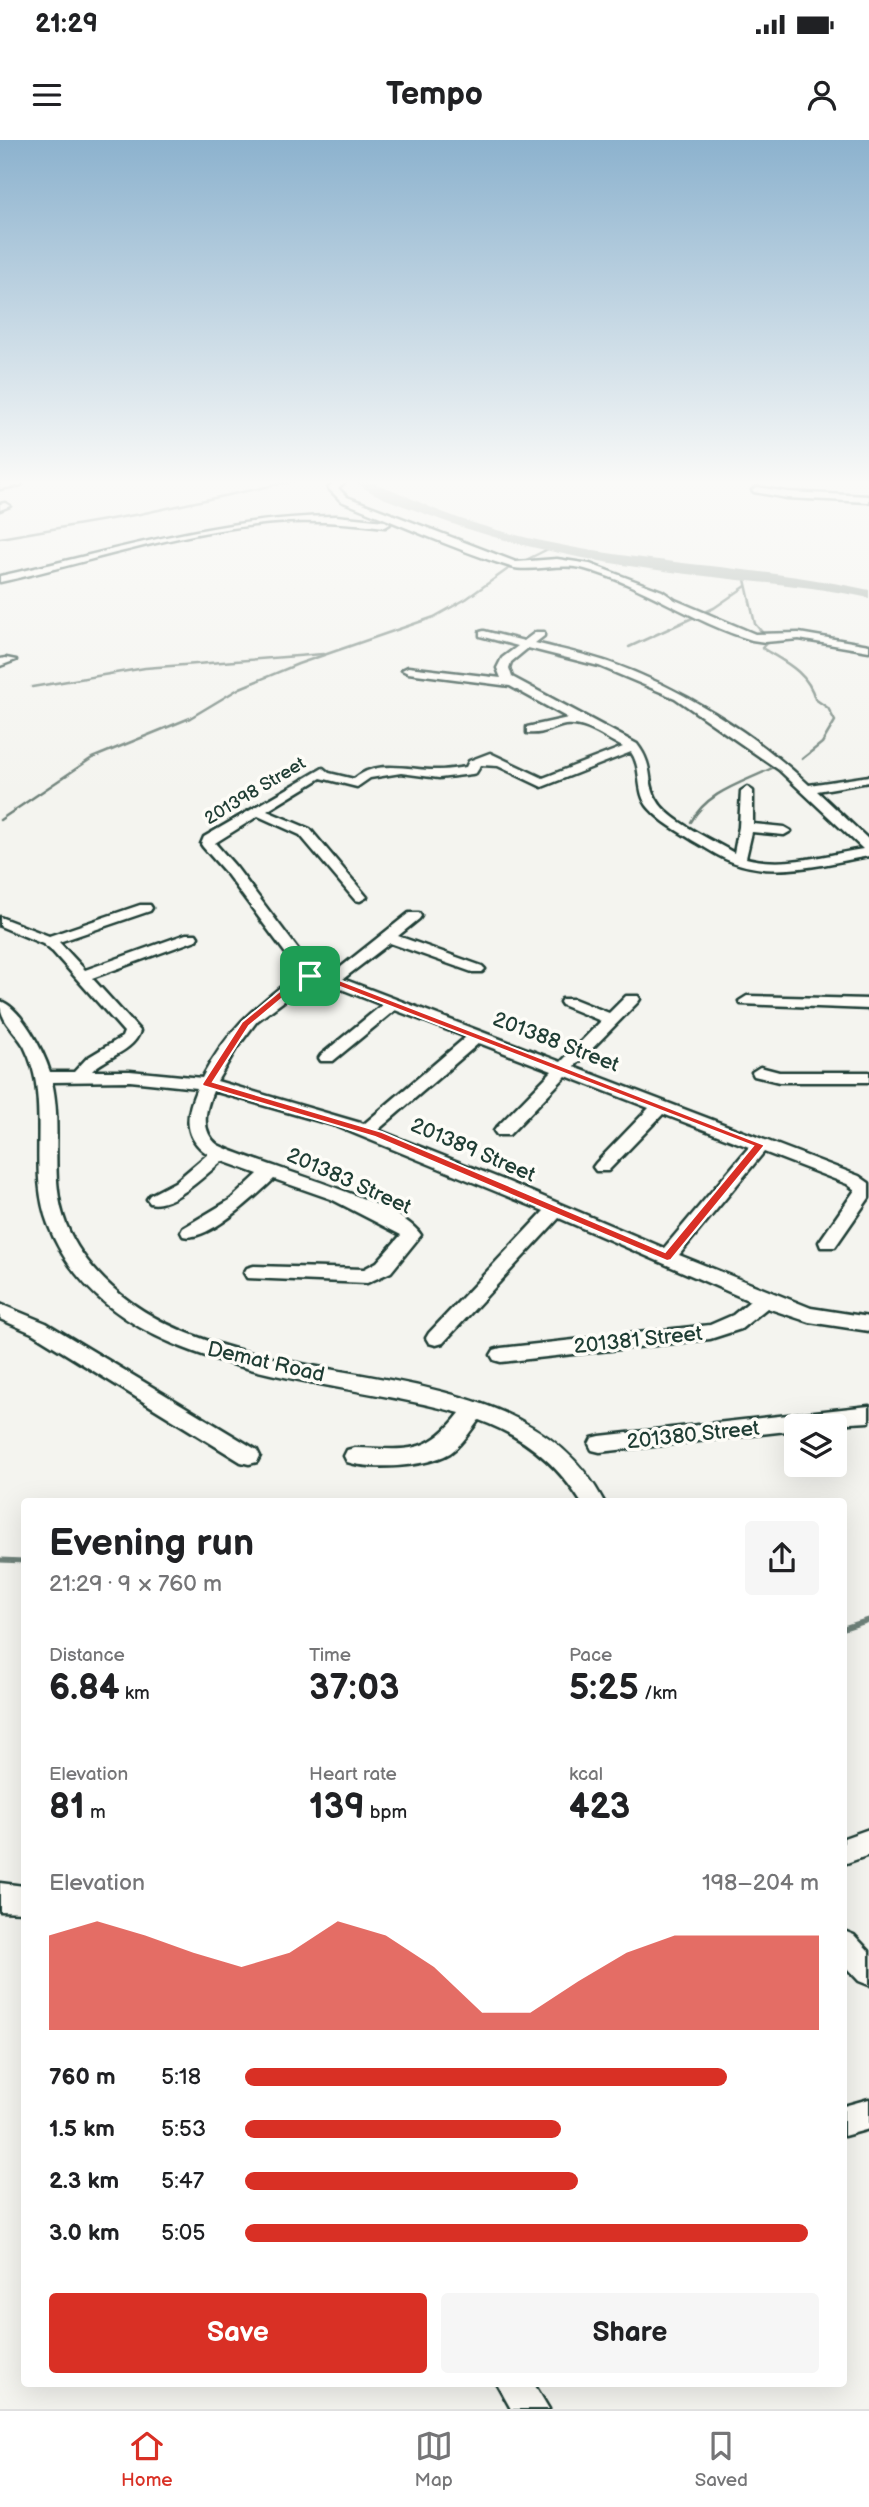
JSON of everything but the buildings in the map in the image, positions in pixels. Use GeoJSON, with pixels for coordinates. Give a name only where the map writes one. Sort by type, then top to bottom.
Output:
{"type":"FeatureCollection","features":[{"type":"Feature","properties":{"kind":"street"},"geometry":{"type":"LineString","coordinates":[[639,586],[751,637],[765,639],[799,636],[869,648]]}},
{"type":"Feature","properties":{"kind":"street"},"geometry":{"type":"LineString","coordinates":[[484,634],[603,664],[676,694],[774,761],[869,847]]}},
{"type":"Feature","properties":{"kind":"street"},"geometry":{"type":"LineString","coordinates":[[511,683],[503,672],[504,663],[540,634]]}},
{"type":"Feature","properties":{"kind":"street"},"geometry":{"type":"LineString","coordinates":[[408,670],[511,683],[633,747],[642,759],[649,799],[654,806],[669,820],[739,860],[761,866],[786,866],[869,852]]}},
{"type":"Feature","properties":{"kind":"street"},"geometry":{"type":"LineString","coordinates":[[531,730],[550,728],[561,722],[585,721]]}},
{"type":"Feature","properties":{"kind":"street"},"geometry":{"type":"LineString","coordinates":[[485,754],[538,782],[546,782],[633,747]]}},
{"type":"Feature","properties":{"kind":"street","name":"201398 Street"},"geometry":{"type":"LineString","coordinates":[[310,976],[231,870],[208,844],[209,840],[321,773],[357,783],[366,775],[401,769],[415,773],[439,774],[472,770],[473,764],[479,761],[500,762]]}},
{"type":"Feature","properties":{"kind":"street"},"geometry":{"type":"LineString","coordinates":[[806,789],[867,779]]}},
{"type":"Feature","properties":{"kind":"street"},"geometry":{"type":"LineString","coordinates":[[739,860],[746,827],[747,791]]}},
{"type":"Feature","properties":{"kind":"street"},"geometry":{"type":"LineString","coordinates":[[257,811],[305,832],[360,897]]}},
{"type":"Feature","properties":{"kind":"street"},"geometry":{"type":"LineString","coordinates":[[746,827],[784,831]]}},
{"type":"Feature","properties":{"kind":"street"},"geometry":{"type":"LineString","coordinates":[[850,830],[869,827]]}},
{"type":"Feature","properties":{"kind":"street"},"geometry":{"type":"LineString","coordinates":[[48,941],[145,908]]}},
{"type":"Feature","properties":{"kind":"street"},"geometry":{"type":"LineString","coordinates":[[332,981],[414,916]]}},
{"type":"Feature","properties":{"kind":"street"},"geometry":{"type":"LineString","coordinates":[[0,921],[48,941],[132,1031],[129,1040],[93,1061],[78,1077]]}},
{"type":"Feature","properties":{"kind":"street"},"geometry":{"type":"LineString","coordinates":[[82,976],[191,937]]}},
{"type":"Feature","properties":{"kind":"street"},"geometry":{"type":"LineString","coordinates":[[388,937],[477,969]]}},
{"type":"Feature","properties":{"kind":"street"},"geometry":{"type":"LineString","coordinates":[[207,1084],[246,1024],[300,979],[310,976]]}},
{"type":"Feature","properties":{"kind":"street","name":"201388 Street"},"geometry":{"type":"LineString","coordinates":[[310,976],[332,981],[853,1180],[864,1188],[856,1204],[828,1242]]}},
{"type":"Feature","properties":{"kind":"street"},"geometry":{"type":"LineString","coordinates":[[503,1131],[632,999]]}},
{"type":"Feature","properties":{"kind":"street"},"geometry":{"type":"LineString","coordinates":[[747,1001],[869,1004]]}},
{"type":"Feature","properties":{"kind":"street"},"geometry":{"type":"LineString","coordinates":[[568,1002],[612,1020]]}},
{"type":"Feature","properties":{"kind":"street"},"geometry":{"type":"LineString","coordinates":[[327,1058],[393,1004]]}},
{"type":"Feature","properties":{"kind":"street","name":"Demat Road"},"geometry":{"type":"LineString","coordinates":[[0,1006],[22,1032],[45,1077],[49,1101],[48,1183],[59,1230],[66,1246],[108,1294],[139,1317],[217,1353],[476,1408],[520,1427],[550,1448],[584,1486],[591,1498]]}},
{"type":"Feature","properties":{"kind":"street"},"geometry":{"type":"LineString","coordinates":[[367,1131],[477,1036]]}},
{"type":"Feature","properties":{"kind":"street"},"geometry":{"type":"LineString","coordinates":[[760,1072],[779,1077],[869,1076]]}},
{"type":"Feature","properties":{"kind":"street","name":"201389 Street"},"geometry":{"type":"LineString","coordinates":[[45,1077],[130,1076],[207,1084],[367,1131],[764,1298],[809,1315],[869,1324]]}},
{"type":"Feature","properties":{"kind":"street","name":"201383 Street"},"geometry":{"type":"LineString","coordinates":[[207,1084],[194,1121],[202,1142],[220,1153],[327,1191],[405,1227],[412,1235],[384,1267],[367,1276],[254,1273]]}},
{"type":"Feature","properties":{"kind":"street"},"geometry":{"type":"LineString","coordinates":[[602,1167],[660,1107]]}},
{"type":"Feature","properties":{"kind":"street"},"geometry":{"type":"LineString","coordinates":[[667,1257],[760,1145]]}},
{"type":"Feature","properties":{"kind":"street"},"geometry":{"type":"LineString","coordinates":[[156,1199],[181,1186],[220,1153]]}},
{"type":"Feature","properties":{"kind":"street"},"geometry":{"type":"LineString","coordinates":[[190,1232],[243,1199],[272,1171]]}},
{"type":"Feature","properties":{"kind":"street"},"geometry":{"type":"LineString","coordinates":[[436,1338],[555,1210]]}},
{"type":"Feature","properties":{"kind":"street","name":"201381 Street"},"geometry":{"type":"LineString","coordinates":[[501,1355],[710,1332],[732,1327],[745,1320],[764,1298]]}},
{"type":"Feature","properties":{"kind":"street"},"geometry":{"type":"LineString","coordinates":[[0,1311],[63,1342],[249,1456]]}},
{"type":"Feature","properties":{"kind":"street"},"geometry":{"type":"LineString","coordinates":[[355,1456],[419,1455],[434,1451],[451,1440],[476,1408]]}},
{"type":"Feature","properties":{"kind":"street","name":"201380 Street"},"geometry":{"type":"LineString","coordinates":[[600,1444],[869,1414]]}},
{"type":"Feature","properties":{"kind":"street"},"geometry":{"type":"LineString","coordinates":[[847,1850],[869,1842]]}},
{"type":"Feature","properties":{"kind":"street"},"geometry":{"type":"LineString","coordinates":[[0,1897],[21,1899]]}},
{"type":"Feature","properties":{"kind":"street"},"geometry":{"type":"LineString","coordinates":[[847,1948],[869,1970]]}},
{"type":"Feature","properties":{"kind":"street"},"geometry":{"type":"LineString","coordinates":[[847,2120],[869,2114]]}},
{"type":"Feature","properties":{"kind":"street"},"geometry":{"type":"LineString","coordinates":[[516,2387],[532,2409]]}},
{"type":"Feature","properties":{"kind":"waterway"},"geometry":{"type":"LineString","coordinates":[[0,820],[92,758],[190,718],[240,688],[298,664],[434,617],[484,586]]}},
{"type":"Feature","properties":{"kind":"waterway"},"geometry":{"type":"LineString","coordinates":[[629,647],[714,608],[746,586]]}},
{"type":"Feature","properties":{"kind":"waterway"},"geometry":{"type":"LineString","coordinates":[[746,586],[755,624],[769,640],[762,648],[801,675],[815,699],[828,708],[835,721],[822,743],[802,759]]}},
{"type":"Feature","properties":{"kind":"waterway"},"geometry":{"type":"LineString","coordinates":[[825,586],[869,594]]}},
{"type":"Feature","properties":{"kind":"waterway"},"geometry":{"type":"LineString","coordinates":[[32,687],[145,668],[323,654]]}},
{"type":"Feature","properties":{"kind":"waterway"},"geometry":{"type":"LineString","coordinates":[[691,822],[698,811],[717,794],[776,766]]}},
{"type":"Feature","properties":{"kind":"waterway"},"geometry":{"type":"LineString","coordinates":[[0,1560],[21,1561]]}},
{"type":"Feature","properties":{"kind":"waterway"},"geometry":{"type":"LineString","coordinates":[[847,1627],[869,1620]]}},
{"type":"Feature","properties":{"kind":"route"},"geometry":{"type":"LineString","coordinates":[[310,976],[323,977],[760,1145],[667,1257],[378,1135],[256,1096],[207,1084],[246,1024],[300,979],[310,976]]}}]}
